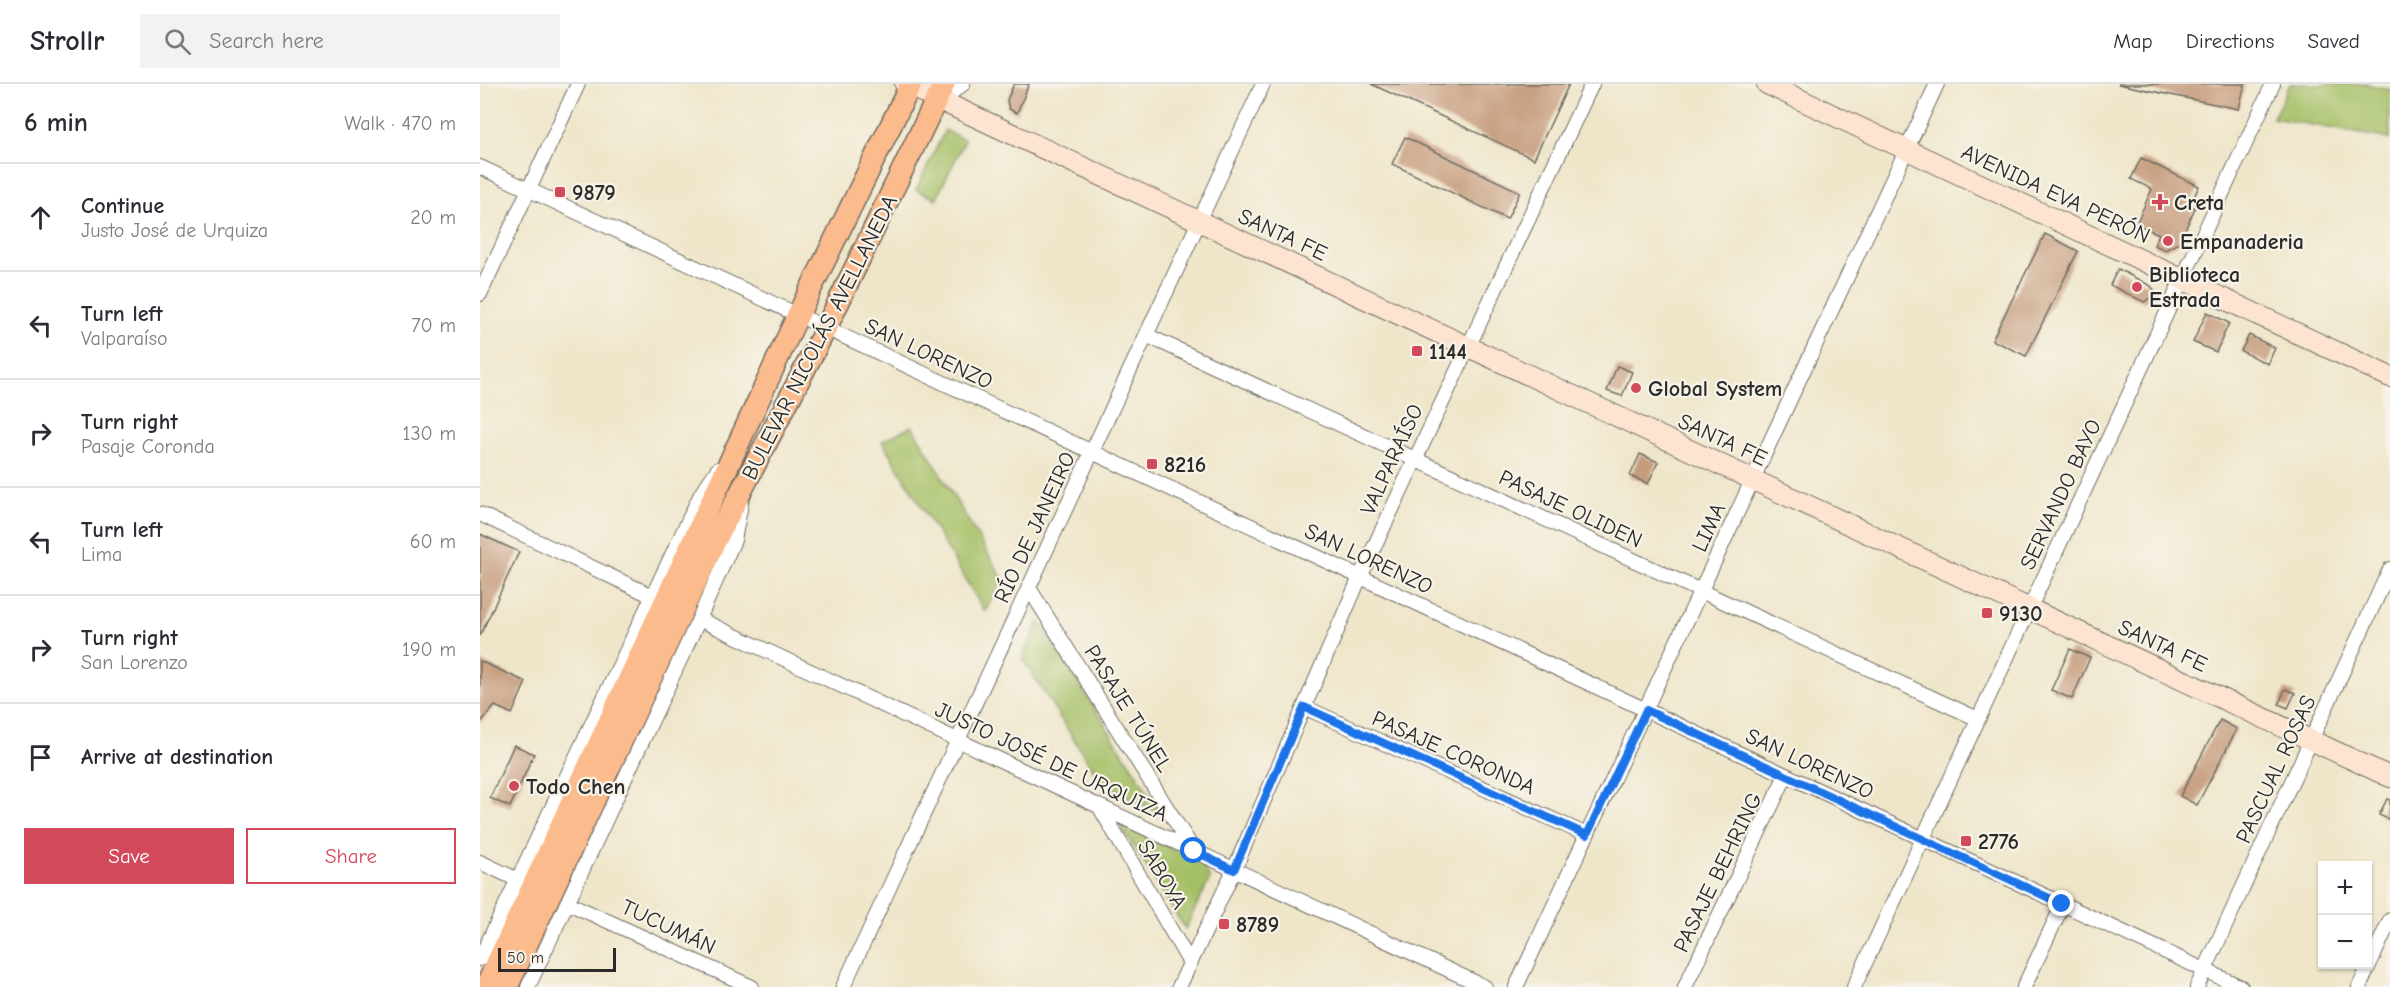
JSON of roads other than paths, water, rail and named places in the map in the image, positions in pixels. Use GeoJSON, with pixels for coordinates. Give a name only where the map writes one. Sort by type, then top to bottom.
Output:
{"type":"FeatureCollection","features":[{"type":"Feature","properties":{"kind":"main road","name":"AVENIDA EVA PERÓN"},"geometry":{"type":"LineString","coordinates":[[1767,84],[2390,377]]}},
{"type":"Feature","properties":{"kind":"main road","name":"SANTA FE"},"geometry":{"type":"LineString","coordinates":[[908,85],[940,91],[1199,221],[2390,777]]}},
{"type":"Feature","properties":{"kind":"main road","name":"BULEVAR NICOLÁS AVELLANEDA"},"geometry":{"type":"LineString","coordinates":[[741,438],[908,85]]}},
{"type":"Feature","properties":{"kind":"main road","name":"BULEVAR NICOLÁS AVELLANEDA"},"geometry":{"type":"LineString","coordinates":[[744,487],[826,328],[940,91]]}},
{"type":"Feature","properties":{"kind":"main road"},"geometry":{"type":"LineString","coordinates":[[507,987],[703,543],[741,438]]}},
{"type":"Feature","properties":{"kind":"main road"},"geometry":{"type":"LineString","coordinates":[[486,987],[703,543],[744,487]]}},
{"type":"Feature","properties":{"kind":"street"},"geometry":{"type":"LineString","coordinates":[[480,294],[579,84]]}},
{"type":"Feature","properties":{"kind":"street"},"geometry":{"type":"LineString","coordinates":[[940,91],[952,92],[963,84]]}},
{"type":"Feature","properties":{"kind":"street","name":"RÍO DE JANEIRO"},"geometry":{"type":"LineString","coordinates":[[843,987],[1263,84]]}},
{"type":"Feature","properties":{"kind":"street","name":"VALPARAÍSO"},"geometry":{"type":"LineString","coordinates":[[1179,987],[1234,870],[1360,577],[1592,84]]}},
{"type":"Feature","properties":{"kind":"street","name":"LIMA"},"geometry":{"type":"LineString","coordinates":[[1516,987],[1937,84]]}},
{"type":"Feature","properties":{"kind":"street","name":"SERVANDO BAYO"},"geometry":{"type":"LineString","coordinates":[[1854,987],[2273,84]]}},
{"type":"Feature","properties":{"kind":"street","name":"SAN LORENZO"},"geometry":{"type":"LineString","coordinates":[[480,167],[2241,987]]}},
{"type":"Feature","properties":{"kind":"street","name":"PASAJE OLIDEN"},"geometry":{"type":"LineString","coordinates":[[1146,335],[1978,719]]}},
{"type":"Feature","properties":{"kind":"street","name":"BULEVAR NICOLÁS AVELLANEDA"},"geometry":{"type":"LineString","coordinates":[[480,958],[700,494],[741,438]]}},
{"type":"Feature","properties":{"kind":"street","name":"BULEVAR NICOLÁS AVELLANEDA"},"geometry":{"type":"LineString","coordinates":[[528,987],[734,540],[744,487]]}},
{"type":"Feature","properties":{"kind":"street"},"geometry":{"type":"LineString","coordinates":[[480,514],[652,596]]}},
{"type":"Feature","properties":{"kind":"street","name":"PASCUAL ROSAS"},"geometry":{"type":"LineString","coordinates":[[2197,987],[2389,576]]}},
{"type":"Feature","properties":{"kind":"street","name":"PASAJE TÚNEL"},"geometry":{"type":"LineString","coordinates":[[1029,588],[1194,851]]}},
{"type":"Feature","properties":{"kind":"street","name":"JUSTO JOSÉ DE URQUIZA"},"geometry":{"type":"LineString","coordinates":[[699,619],[1485,987]]}},
{"type":"Feature","properties":{"kind":"street","name":"PASAJE CORONDA"},"geometry":{"type":"LineString","coordinates":[[1304,707],[1587,835]]}},
{"type":"Feature","properties":{"kind":"street","name":"PASAJE BEHRING"},"geometry":{"type":"LineString","coordinates":[[1685,987],[1786,775]]}},
{"type":"Feature","properties":{"kind":"street","name":"SABOYA"},"geometry":{"type":"LineString","coordinates":[[1099,806],[1190,963]]}},
{"type":"Feature","properties":{"kind":"street"},"geometry":{"type":"LineString","coordinates":[[480,862],[518,880]]}},
{"type":"Feature","properties":{"kind":"street","name":"TUCUMÁN"},"geometry":{"type":"LineString","coordinates":[[568,903],[752,987]]}},
{"type":"Feature","properties":{"kind":"street"},"geometry":{"type":"LineString","coordinates":[[2024,987],[2062,904]]}},
{"type":"Feature","properties":{"kind":"street"},"geometry":{"type":"LineString","coordinates":[[2359,987],[2390,920]]}},
{"type":"Feature","properties":{"kind":"place","name":"9879"},"geometry":{"type":"Point","coordinates":[560,192]}},
{"type":"Feature","properties":{"kind":"place","name":"Creta"},"geometry":{"type":"Point","coordinates":[2160,202]}},
{"type":"Feature","properties":{"kind":"place","name":"Empanaderia"},"geometry":{"type":"Point","coordinates":[2168,241]}},
{"type":"Feature","properties":{"kind":"place","name":"Biblioteca Estrada"},"geometry":{"type":"Point","coordinates":[2137,287]}},
{"type":"Feature","properties":{"kind":"place","name":"1144"},"geometry":{"type":"Point","coordinates":[1417,351]}},
{"type":"Feature","properties":{"kind":"place","name":"Global System"},"geometry":{"type":"Point","coordinates":[1636,388]}},
{"type":"Feature","properties":{"kind":"place","name":"8216"},"geometry":{"type":"Point","coordinates":[1152,464]}},
{"type":"Feature","properties":{"kind":"place","name":"9130"},"geometry":{"type":"Point","coordinates":[1987,613]}},
{"type":"Feature","properties":{"kind":"place","name":"Todo Chen"},"geometry":{"type":"Point","coordinates":[514,786]}},
{"type":"Feature","properties":{"kind":"place","name":"2776"},"geometry":{"type":"Point","coordinates":[1966,841]}},
{"type":"Feature","properties":{"kind":"place","name":"8789"},"geometry":{"type":"Point","coordinates":[1224,924]}}]}
